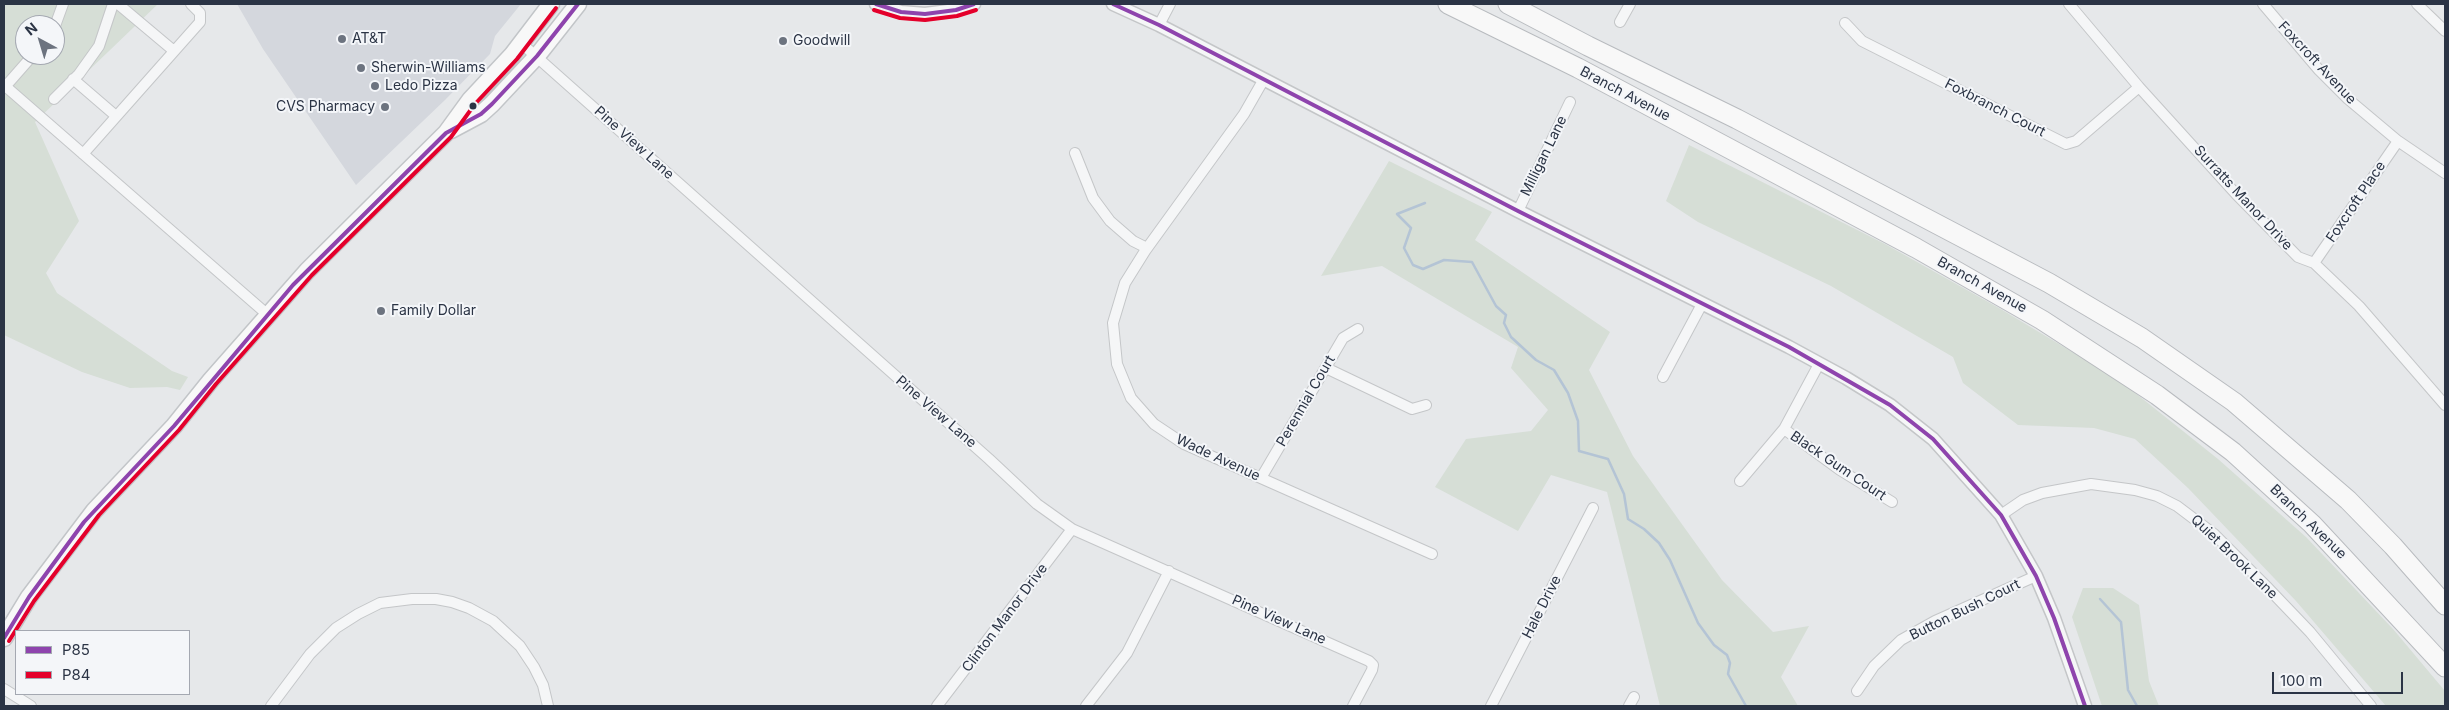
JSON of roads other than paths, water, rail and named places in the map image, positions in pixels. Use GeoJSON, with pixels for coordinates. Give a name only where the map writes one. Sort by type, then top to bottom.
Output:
{"type":"FeatureCollection","features":[{"type":"Feature","properties":{"kind":"highway","name":"Branch Avenue"},"geometry":{"type":"LineString","coordinates":[[1448,4],[1578,68],[1916,248],[2042,320],[2157,394],[2233,452],[2312,524],[2445,666]]}},
{"type":"Feature","properties":{"kind":"highway","name":"Branch Avenue"},"geometry":{"type":"LineString","coordinates":[[1508,4],[1737,119],[2041,279],[2142,338],[2234,402],[2348,500],[2393,546],[2445,605]]}},
{"type":"Feature","properties":{"kind":"main road"},"geometry":{"type":"LineString","coordinates":[[4,638],[29,596],[84,522],[174,426],[268,315],[328,250],[446,133],[470,100],[521,43],[550,4]]}},
{"type":"Feature","properties":{"kind":"main road"},"geometry":{"type":"LineString","coordinates":[[446,133],[481,114],[537,56],[578,4]]}},
{"type":"Feature","properties":{"kind":"street"},"geometry":{"type":"LineString","coordinates":[[54,99],[74,79],[99,46],[113,4]]}},
{"type":"Feature","properties":{"kind":"street"},"geometry":{"type":"LineString","coordinates":[[118,4],[174,51]]}},
{"type":"Feature","properties":{"kind":"street"},"geometry":{"type":"LineString","coordinates":[[83,154],[200,22],[200,13],[191,4]]}},
{"type":"Feature","properties":{"kind":"street"},"geometry":{"type":"LineString","coordinates":[[876,4],[901,12],[925,14],[956,10],[974,4]]}},
{"type":"Feature","properties":{"kind":"street"},"geometry":{"type":"LineString","coordinates":[[1113,4],[1159,25],[1819,364],[1890,405],[1933,439],[2001,515],[2036,576],[2054,618],[2081,705]]}},
{"type":"Feature","properties":{"kind":"street"},"geometry":{"type":"LineString","coordinates":[[1159,25],[1170,4]]}},
{"type":"Feature","properties":{"kind":"street"},"geometry":{"type":"LineString","coordinates":[[1620,22],[1630,4]]}},
{"type":"Feature","properties":{"kind":"street","name":"Surratts Manor Drive"},"geometry":{"type":"LineString","coordinates":[[2069,4],[2139,87],[2285,245],[2298,257],[2314,264],[2379,327],[2445,405]]}},
{"type":"Feature","properties":{"kind":"street","name":"Foxcroft Avenue"},"geometry":{"type":"LineString","coordinates":[[2263,4],[2333,84],[2398,141],[2445,173]]}},
{"type":"Feature","properties":{"kind":"street"},"geometry":{"type":"LineString","coordinates":[[2417,4],[2445,31]]}},
{"type":"Feature","properties":{"kind":"street","name":"Foxbranch Court"},"geometry":{"type":"LineString","coordinates":[[1845,24],[1862,41],[2066,144],[2076,141],[2139,87]]}},
{"type":"Feature","properties":{"kind":"street","name":"Pine View Lane"},"geometry":{"type":"LineString","coordinates":[[521,43],[989,459],[1027,496],[1072,529],[1369,661],[1373,665],[1372,670],[1353,706]]}},
{"type":"Feature","properties":{"kind":"street"},"geometry":{"type":"LineString","coordinates":[[24,65],[4,86],[268,315]]}},
{"type":"Feature","properties":{"kind":"street"},"geometry":{"type":"LineString","coordinates":[[74,79],[116,116]]}},
{"type":"Feature","properties":{"kind":"street","name":"Wade Avenue"},"geometry":{"type":"LineString","coordinates":[[1264,79],[1244,114],[1147,248],[1125,283],[1113,323],[1117,364],[1131,398],[1154,424],[1184,444],[1432,554]]}},
{"type":"Feature","properties":{"kind":"street","name":"Milligan Lane"},"geometry":{"type":"LineString","coordinates":[[1518,211],[1570,102]]}},
{"type":"Feature","properties":{"kind":"street","name":"Foxcroft Place"},"geometry":{"type":"LineString","coordinates":[[2314,264],[2398,141]]}},
{"type":"Feature","properties":{"kind":"street"},"geometry":{"type":"LineString","coordinates":[[1075,153],[1094,198],[1110,221],[1133,241],[1147,248]]}},
{"type":"Feature","properties":{"kind":"street"},"geometry":{"type":"LineString","coordinates":[[1663,378],[1702,304]]}},
{"type":"Feature","properties":{"kind":"street","name":"Perennial Court"},"geometry":{"type":"LineString","coordinates":[[1261,478],[1343,338],[1358,329]]}},
{"type":"Feature","properties":{"kind":"street"},"geometry":{"type":"LineString","coordinates":[[1740,481],[1784,429],[1819,364]]}},
{"type":"Feature","properties":{"kind":"street"},"geometry":{"type":"LineString","coordinates":[[1326,368],[1412,409],[1426,406]]}},
{"type":"Feature","properties":{"kind":"street","name":"Black Gum Court"},"geometry":{"type":"LineString","coordinates":[[1784,429],[1840,470],[1892,502]]}},
{"type":"Feature","properties":{"kind":"street","name":"Quiet Brook Lane"},"geometry":{"type":"LineString","coordinates":[[2001,515],[2023,500],[2042,492],[2090,484],[2135,490],[2177,506],[2197,518],[2266,586],[2310,632],[2371,706]]}},
{"type":"Feature","properties":{"kind":"street","name":"Hale Drive"},"geometry":{"type":"LineString","coordinates":[[1491,706],[1593,508]]}},
{"type":"Feature","properties":{"kind":"street","name":"Clinton Manor Drive"},"geometry":{"type":"LineString","coordinates":[[937,706],[1072,529]]}},
{"type":"Feature","properties":{"kind":"street"},"geometry":{"type":"LineString","coordinates":[[1086,706],[1127,653],[1169,571]]}},
{"type":"Feature","properties":{"kind":"street","name":"Button Bush Court"},"geometry":{"type":"LineString","coordinates":[[1857,691],[1874,666],[1901,640],[1935,621],[2036,576]]}},
{"type":"Feature","properties":{"kind":"street"},"geometry":{"type":"LineString","coordinates":[[271,706],[310,654],[336,628],[358,614],[380,604],[412,599],[452,602],[469,608],[493,621],[520,646],[534,667],[543,685],[548,706]]}},
{"type":"Feature","properties":{"kind":"street"},"geometry":{"type":"LineString","coordinates":[[4,689],[31,706]]}},
{"type":"Feature","properties":{"kind":"street"},"geometry":{"type":"LineString","coordinates":[[1629,706],[1634,696]]}},
{"type":"Feature","properties":{"kind":"waterway"},"geometry":{"type":"LineString","coordinates":[[1425,203],[1397,214],[1411,228],[1404,248],[1413,265],[1423,269],[1444,260],[1472,262],[1496,306],[1506,315],[1504,323],[1511,337],[1536,360],[1554,370],[1568,393],[1578,421],[1579,451],[1608,459],[1624,494],[1628,519],[1644,529],[1659,543],[1670,560],[1698,623],[1714,645],[1727,655],[1730,663],[1728,674],[1746,706]]}},
{"type":"Feature","properties":{"kind":"waterway"},"geometry":{"type":"LineString","coordinates":[[2100,599],[2121,622],[2128,690],[2137,706]]}},
{"type":"Feature","properties":{"kind":"place","name":"AT&T"},"geometry":{"type":"Point","coordinates":[342,39]}},
{"type":"Feature","properties":{"kind":"place","name":"Goodwill"},"geometry":{"type":"Point","coordinates":[783,41]}},
{"type":"Feature","properties":{"kind":"place","name":"Sherwin-Williams"},"geometry":{"type":"Point","coordinates":[361,68]}},
{"type":"Feature","properties":{"kind":"place","name":"Ledo Pizza"},"geometry":{"type":"Point","coordinates":[375,86]}},
{"type":"Feature","properties":{"kind":"place","name":"CVS Pharmacy"},"geometry":{"type":"Point","coordinates":[385,107]}},
{"type":"Feature","properties":{"kind":"place","name":"Family Dollar"},"geometry":{"type":"Point","coordinates":[381,311]}}]}
